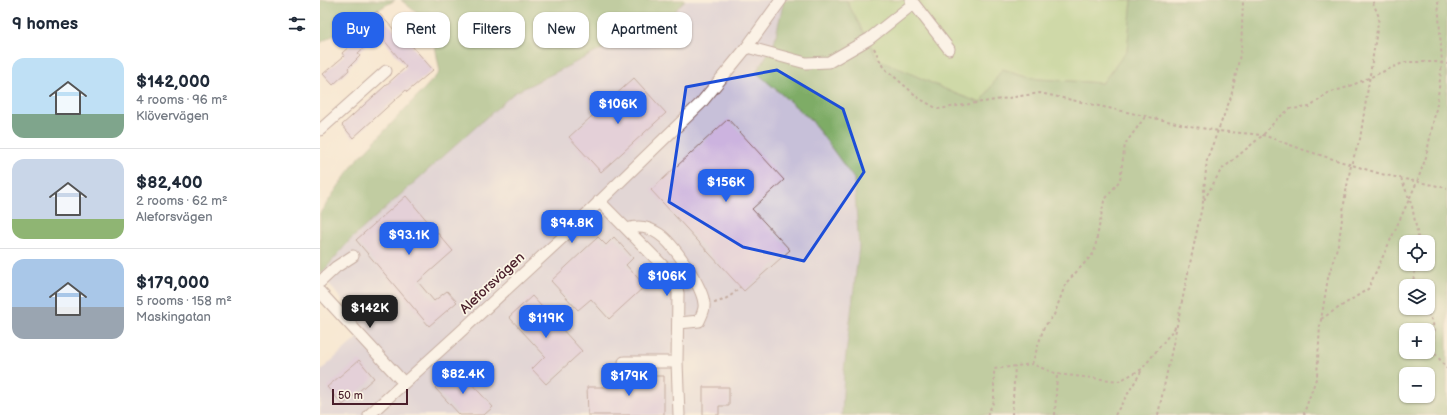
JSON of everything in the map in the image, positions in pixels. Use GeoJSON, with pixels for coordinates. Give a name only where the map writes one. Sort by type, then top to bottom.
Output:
{"type":"FeatureCollection","features":[{"type":"Feature","properties":{"kind":"street","name":"Aleforsvägen"},"geometry":{"type":"LineString","coordinates":[[369,415],[458,334],[701,103],[747,47],[782,0]]}},
{"type":"Feature","properties":{"kind":"street"},"geometry":{"type":"LineString","coordinates":[[747,47],[806,63],[829,62],[869,39],[912,2],[949,49]]}},
{"type":"Feature","properties":{"kind":"street"},"geometry":{"type":"LineString","coordinates":[[320,130],[386,71]]}},
{"type":"Feature","properties":{"kind":"street"},"geometry":{"type":"LineString","coordinates":[[599,201],[674,277],[678,293],[679,323],[677,362],[679,415]]}},
{"type":"Feature","properties":{"kind":"street"},"geometry":{"type":"LineString","coordinates":[[627,228],[636,226],[645,227],[660,235],[678,254],[691,273],[704,303],[703,311],[699,321],[679,323]]}},
{"type":"Feature","properties":{"kind":"street"},"geometry":{"type":"LineString","coordinates":[[320,282],[336,267],[353,256]]}},
{"type":"Feature","properties":{"kind":"street"},"geometry":{"type":"LineString","coordinates":[[320,292],[404,383]]}},
{"type":"Feature","properties":{"kind":"street"},"geometry":{"type":"LineString","coordinates":[[624,362],[677,362]]}},
{"type":"Feature","properties":{"kind":"path"},"geometry":{"type":"LineString","coordinates":[[1305,415],[1304,413],[1317,376],[1321,319],[1328,278],[1339,241],[1344,197],[1351,165],[1360,139],[1379,17],[1372,0]]}},
{"type":"Feature","properties":{"kind":"path"},"geometry":{"type":"LineString","coordinates":[[1321,319],[1368,289],[1417,182],[1426,157],[1437,104],[1442,63],[1438,0]]}},
{"type":"Feature","properties":{"kind":"path"},"geometry":{"type":"LineString","coordinates":[[1158,415],[1203,202],[1207,159],[1231,97],[1241,50],[1243,1]]}},
{"type":"Feature","properties":{"kind":"path"},"geometry":{"type":"LineString","coordinates":[[869,39],[883,67],[920,99],[938,109],[1040,94],[1190,126],[1218,131],[1263,135],[1304,150],[1381,174],[1447,188]]}},
{"type":"Feature","properties":{"kind":"path"},"geometry":{"type":"LineString","coordinates":[[1203,202],[1221,170],[1263,135],[1277,119],[1290,110],[1310,108],[1328,93],[1348,87],[1405,62],[1447,64]]}},
{"type":"Feature","properties":{"kind":"path"},"geometry":{"type":"LineString","coordinates":[[1032,364],[1044,327],[1054,314],[1066,283],[1094,252],[1104,201],[1120,180],[1125,144],[1145,117]]}},
{"type":"Feature","properties":{"kind":"path"},"geometry":{"type":"LineString","coordinates":[[1401,178],[1412,206],[1418,235]]}},
{"type":"Feature","properties":{"kind":"path"},"geometry":{"type":"LineString","coordinates":[[704,303],[716,303],[726,299],[734,294],[740,287]]}},
{"type":"Feature","properties":{"kind":"path"},"geometry":{"type":"LineString","coordinates":[[1428,315],[1433,322],[1435,353],[1447,369]]}},
{"type":"Feature","properties":{"kind":"path"},"geometry":{"type":"LineString","coordinates":[[1115,415],[1142,369],[1178,324]]}},
{"type":"Feature","properties":{"kind":"path"},"geometry":{"type":"LineString","coordinates":[[987,415],[994,401],[994,369],[1032,364],[1057,374],[1119,381],[1142,369]]}},
{"type":"Feature","properties":{"kind":"path"},"geometry":{"type":"LineString","coordinates":[[1012,415],[1016,366]]}},
{"type":"Feature","properties":{"kind":"path"},"geometry":{"type":"LineString","coordinates":[[1055,415],[1057,374]]}},
{"type":"Feature","properties":{"kind":"highlighted area"},"geometry":{"type":"Polygon","coordinates":[[[777,70],[843,109],[864,172],[804,261],[743,247],[669,202],[686,87],[777,70]]]}},
{"type":"Feature","properties":{"kind":"shaded area"},"geometry":{"type":"Polygon","coordinates":[[[685,0],[780,0],[783,4],[774,44],[756,72],[812,121],[854,179],[859,247],[844,371],[842,415],[320,415],[320,371],[366,330],[321,274],[350,240],[514,93],[605,48],[692,48],[692,12],[674,12],[685,0]]]}},
{"type":"Feature","properties":{"kind":"green space"},"geometry":{"type":"Polygon","coordinates":[[[320,0],[395,0],[374,12],[332,12],[332,36],[320,43],[320,0]]]}},
{"type":"Feature","properties":{"kind":"green space"},"geometry":{"type":"Polygon","coordinates":[[[401,0],[685,0],[674,12],[597,12],[597,48],[605,48],[514,93],[350,240],[321,274],[320,213],[355,162],[440,72],[435,48],[450,48],[450,12],[415,12],[401,0]]]}},
{"type":"Feature","properties":{"kind":"green space"},"geometry":{"type":"Polygon","coordinates":[[[780,0],[846,0],[878,59],[956,94],[981,103],[1002,69],[1038,79],[1102,83],[1127,51],[1132,0],[1447,0],[1447,415],[842,415],[844,371],[859,247],[854,179],[812,121],[756,72],[774,44],[783,4],[780,0]]]}},
{"type":"Feature","properties":{"kind":"green space"},"geometry":{"type":"Polygon","coordinates":[[[846,0],[1132,0],[1127,51],[1102,83],[1038,79],[1002,69],[981,103],[956,94],[878,59],[846,0]]]}},
{"type":"Feature","properties":{"kind":"building"},"geometry":{"type":"Polygon","coordinates":[[[384,19],[392,28],[392,48],[414,48],[433,70],[407,92],[406,90],[353,138],[342,125],[406,67],[384,40],[384,19]]]}},
{"type":"Feature","properties":{"kind":"building"},"geometry":{"type":"Polygon","coordinates":[[[348,48],[364,48],[358,53],[360,56],[348,68],[349,70],[333,85],[323,74],[344,56],[342,53],[348,48]]]}},
{"type":"Feature","properties":{"kind":"building"},"geometry":{"type":"Polygon","coordinates":[[[634,78],[666,113],[601,172],[569,137],[634,78]]]}},
{"type":"Feature","properties":{"kind":"building"},"geometry":{"type":"Polygon","coordinates":[[[728,119],[784,180],[752,209],[790,250],[744,291],[651,190],[728,119]]]}},
{"type":"Feature","properties":{"kind":"building"},"geometry":{"type":"Polygon","coordinates":[[[406,196],[453,251],[418,282],[434,301],[447,291],[457,302],[429,326],[356,240],[406,196]]]}},
{"type":"Feature","properties":{"kind":"building"},"geometry":{"type":"Polygon","coordinates":[[[598,237],[606,245],[614,237],[633,258],[626,265],[645,286],[609,319],[591,299],[578,310],[551,281],[598,237]]]}},
{"type":"Feature","properties":{"kind":"building"},"geometry":{"type":"Polygon","coordinates":[[[532,296],[582,351],[546,384],[532,369],[545,356],[509,317],[532,296]]]}},
{"type":"Feature","properties":{"kind":"building"},"geometry":{"type":"Polygon","coordinates":[[[359,360],[374,378],[343,405],[327,387],[359,360]]]}},
{"type":"Feature","properties":{"kind":"building"},"geometry":{"type":"Polygon","coordinates":[[[457,368],[493,407],[484,415],[460,415],[435,388],[457,368]]]}},
{"type":"Feature","properties":{"kind":"building"},"geometry":{"type":"Polygon","coordinates":[[[620,376],[664,376],[664,415],[588,415],[587,387],[620,387],[620,376]]]}},
{"type":"Feature","properties":{"kind":"building"},"geometry":{"type":"Polygon","coordinates":[[[703,387],[729,387],[729,406],[719,406],[719,415],[703,415],[703,387]]]}}]}
